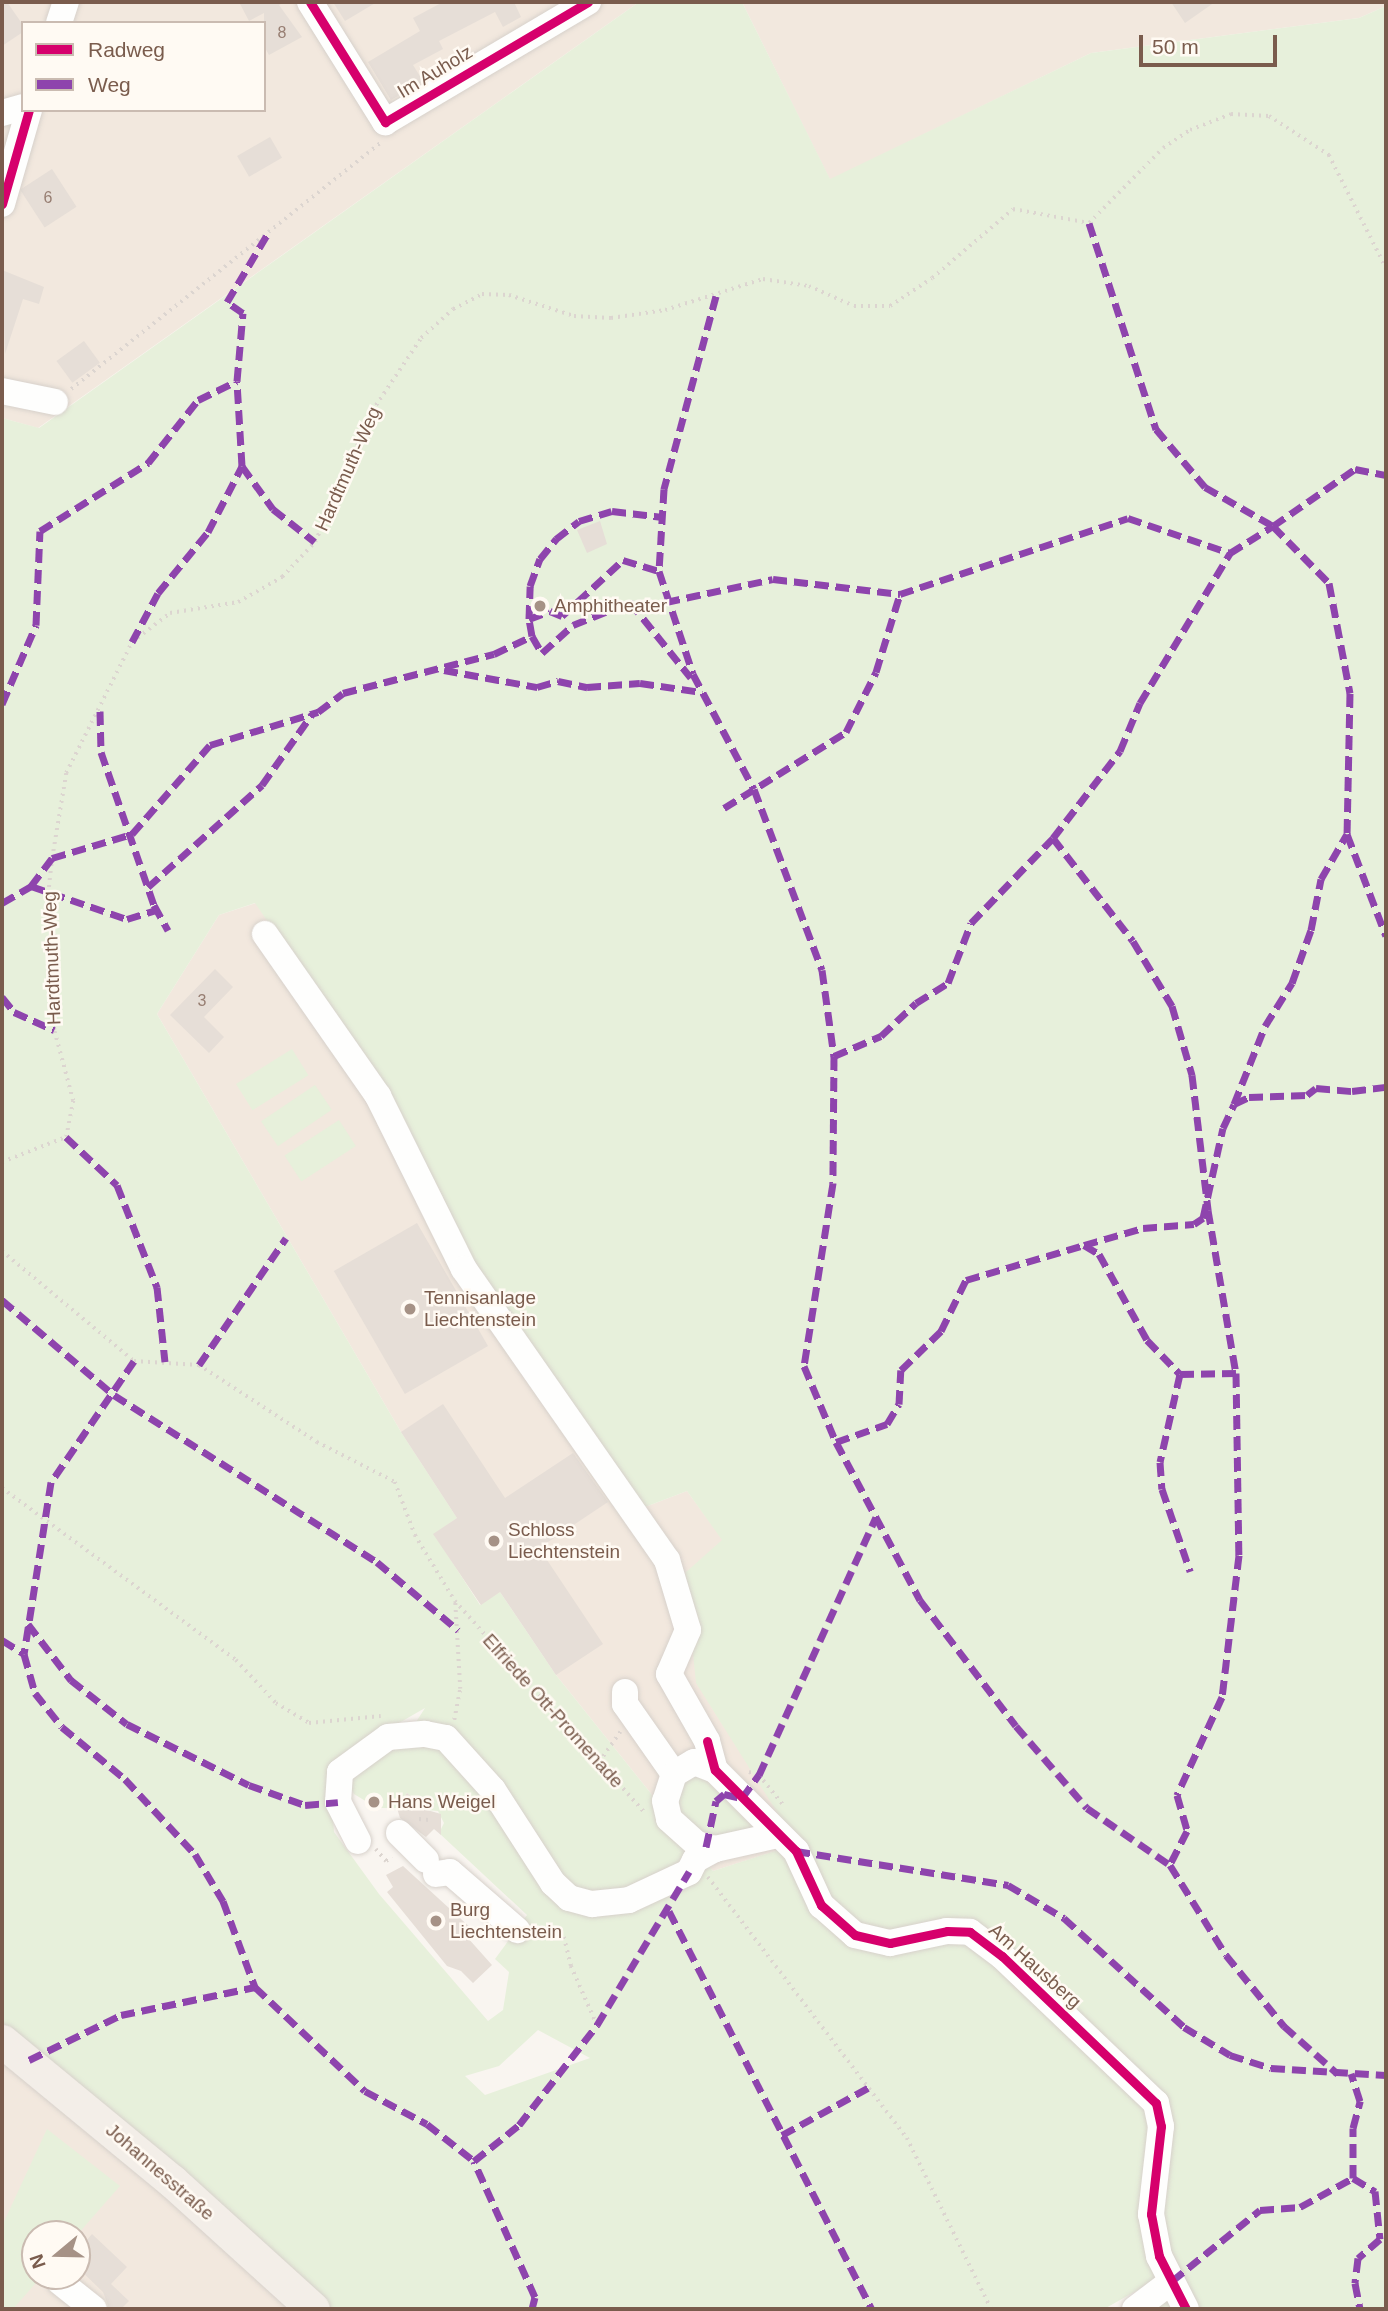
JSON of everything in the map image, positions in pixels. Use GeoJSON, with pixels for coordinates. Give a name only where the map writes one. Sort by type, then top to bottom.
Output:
{"type":"FeatureCollection","features":[{"type":"Feature","properties":{"kind":"main road","name":"Johannesstraße"},"geometry":{"type":"LineString","coordinates":[[2,2041],[172,2181],[313,2309]]}},
{"type":"Feature","properties":{"kind":"street"},"geometry":{"type":"LineString","coordinates":[[60,21],[66,2]]}},
{"type":"Feature","properties":{"kind":"street","name":"Im Auholz"},"geometry":{"type":"LineString","coordinates":[[310,2],[385,122],[588,2]]}},
{"type":"Feature","properties":{"kind":"street"},"geometry":{"type":"LineString","coordinates":[[2,113],[21,108]]}},
{"type":"Feature","properties":{"kind":"street"},"geometry":{"type":"LineString","coordinates":[[2,204],[28,112]]}},
{"type":"Feature","properties":{"kind":"street"},"geometry":{"type":"LineString","coordinates":[[2,391],[55,402]]}},
{"type":"Feature","properties":{"kind":"street","name":"Am Hausberg"},"geometry":{"type":"LineString","coordinates":[[265,934],[378,1096],[464,1269],[667,1560],[688,1630],[669,1674],[707,1741],[715,1770],[796,1851],[821,1905],[855,1935],[890,1943],[947,1931],[970,1932],[1002,1956],[1156,2104],[1161,2126],[1151,2214],[1158,2256],[1186,2309]]}},
{"type":"Feature","properties":{"kind":"street"},"geometry":{"type":"LineString","coordinates":[[625,1692],[625,1704],[674,1774]]}},
{"type":"Feature","properties":{"kind":"street"},"geometry":{"type":"LineString","coordinates":[[358,1841],[338,1802],[340,1772],[388,1737],[425,1734],[446,1738],[493,1790],[552,1883],[569,1898],[592,1904],[629,1900],[700,1860],[778,1835]]}},
{"type":"Feature","properties":{"kind":"street"},"geometry":{"type":"LineString","coordinates":[[700,1860],[697,1844],[669,1819],[665,1801],[674,1774],[694,1762],[715,1770]]}},
{"type":"Feature","properties":{"kind":"street"},"geometry":{"type":"LineString","coordinates":[[407,1824],[431,1867],[450,1872],[517,1930]]}},
{"type":"Feature","properties":{"kind":"street"},"geometry":{"type":"LineString","coordinates":[[1135,2309],[1172,2281]]}},
{"type":"Feature","properties":{"kind":"street"},"geometry":{"type":"LineString","coordinates":[[70,2290],[94,2309]]}},
{"type":"Feature","properties":{"kind":"path"},"geometry":{"type":"LineString","coordinates":[[55,402],[382,142]]}},
{"type":"Feature","properties":{"kind":"path"},"geometry":{"type":"LineString","coordinates":[[2,1488],[236,1660],[276,1703],[309,1723],[348,1716],[387,1716]]}},
{"type":"Feature","properties":{"kind":"path"},"geometry":{"type":"LineString","coordinates":[[446,1738],[460,1689],[454,1601]]}},
{"type":"Feature","properties":{"kind":"path"},"geometry":{"type":"LineString","coordinates":[[407,1824],[429,1820]]}},
{"type":"Feature","properties":{"kind":"path"},"geometry":{"type":"LineString","coordinates":[[700,1860],[906,2138],[991,2309]]}},
{"type":"Feature","properties":{"kind":"path"},"geometry":{"type":"LineString","coordinates":[[564,1937],[571,1966],[597,2025]]}},
{"type":"Feature","properties":{"kind":"shaded area"},"geometry":{"type":"Polygon","coordinates":[[[2,2],[639,2],[38,428],[2,418],[2,2]]]}},
{"type":"Feature","properties":{"kind":"shaded area"},"geometry":{"type":"Polygon","coordinates":[[[742,2],[1386,2],[1386,6],[1359,18],[1091,53],[830,180],[742,2]]]}},
{"type":"Feature","properties":{"kind":"shaded area"},"geometry":{"type":"Polygon","coordinates":[[[256,903],[381,1089],[645,1507],[687,1491],[723,1540],[798,1844],[713,1871],[556,1675],[501,1592],[481,1605],[433,1534],[457,1518],[401,1432],[157,1014],[219,915],[256,903]]]}},
{"type":"Feature","properties":{"kind":"shaded area"},"geometry":{"type":"Polygon","coordinates":[[[2,2028],[316,2292],[332,2309],[2,2309],[2,2028]]]}},
{"type":"Feature","properties":{"kind":"green space"},"geometry":{"type":"Polygon","coordinates":[[[639,2],[742,2],[830,179],[1091,53],[1359,18],[1386,6],[1386,2309],[1150,2309],[1154,2281],[1104,2309],[332,2309],[2,2028],[2,418],[39,428],[639,2]],[[255,903],[219,915],[157,1014],[401,1432],[457,1518],[434,1534],[480,1605],[500,1592],[556,1675],[713,1871],[797,1844],[696,1683],[685,1573],[722,1540],[687,1491],[645,1507],[473,1263],[381,1089],[255,903]],[[425,1708],[345,1754],[330,1780],[334,1832],[379,1894],[488,2021],[503,2010],[509,1972],[495,1959],[527,1915],[439,1833],[444,1823],[438,1811],[427,1810],[407,1793],[397,1808],[377,1808],[354,1794],[346,1779],[402,1744],[425,1708]],[[538,2030],[499,2066],[465,2076],[485,2095],[590,2058],[538,2030]]]}},
{"type":"Feature","properties":{"kind":"green space"},"geometry":{"type":"Polygon","coordinates":[[[292,1049],[308,1075],[252,1110],[236,1084],[292,1049]]]}},
{"type":"Feature","properties":{"kind":"green space"},"geometry":{"type":"Polygon","coordinates":[[[315,1085],[332,1110],[278,1146],[261,1121],[315,1085]]]}},
{"type":"Feature","properties":{"kind":"green space"},"geometry":{"type":"Polygon","coordinates":[[[339,1120],[356,1146],[301,1181],[284,1155],[339,1120]]]}},
{"type":"Feature","properties":{"kind":"green space"},"geometry":{"type":"Polygon","coordinates":[[[689,1774],[703,1776],[759,1830],[721,1841],[686,1830],[672,1787],[689,1774]]]}},
{"type":"Feature","properties":{"kind":"green space"},"geometry":{"type":"Polygon","coordinates":[[[47,2129],[120,2186],[90,2220],[21,2220],[21,2290],[30,2290],[13,2309],[2,2309],[2,2226],[47,2129]]]}},
{"type":"Feature","properties":{"kind":"building"},"geometry":{"type":"Polygon","coordinates":[[[2,2],[7,2],[21,22],[21,33],[2,46],[2,2]]]}},
{"type":"Feature","properties":{"kind":"building"},"geometry":{"type":"Polygon","coordinates":[[[239,2],[285,2],[279,5],[302,37],[269,55],[266,50],[264,13],[249,21],[239,2]]]}},
{"type":"Feature","properties":{"kind":"building"},"geometry":{"type":"Polygon","coordinates":[[[333,2],[377,2],[345,21],[333,2]]]}},
{"type":"Feature","properties":{"kind":"building"},"geometry":{"type":"Polygon","coordinates":[[[443,2],[514,2],[521,17],[503,27],[495,12],[439,41],[443,49],[413,65],[423,81],[391,100],[368,62],[420,31],[413,18],[443,2]]]}},
{"type":"Feature","properties":{"kind":"building"},"geometry":{"type":"Polygon","coordinates":[[[1171,2],[1215,2],[1185,23],[1171,2]]]}},
{"type":"Feature","properties":{"kind":"building"},"geometry":{"type":"Polygon","coordinates":[[[270,137],[282,158],[249,177],[237,156],[270,137]]]}},
{"type":"Feature","properties":{"kind":"building"},"geometry":{"type":"Polygon","coordinates":[[[52,169],[77,207],[45,227],[20,190],[52,169]]]}},
{"type":"Feature","properties":{"kind":"building"},"geometry":{"type":"Polygon","coordinates":[[[2,270],[44,287],[39,304],[23,299],[5,354],[2,270]]]}},
{"type":"Feature","properties":{"kind":"building"},"geometry":{"type":"Polygon","coordinates":[[[84,341],[100,363],[72,383],[56,361],[84,341]]]}},
{"type":"Feature","properties":{"kind":"building"},"geometry":{"type":"Polygon","coordinates":[[[600,521],[607,544],[587,553],[577,530],[600,521]]]}},
{"type":"Feature","properties":{"kind":"building"},"geometry":{"type":"Polygon","coordinates":[[[215,969],[233,987],[204,1017],[224,1037],[209,1053],[170,1015],[215,969]]]}},
{"type":"Feature","properties":{"kind":"building","name":"Tennisanlage Liechtenstein"},"geometry":{"type":"Polygon","coordinates":[[[417,1223],[488,1346],[405,1394],[334,1271],[417,1223]]]}},
{"type":"Feature","properties":{"kind":"building","name":"Schloss Liechtenstein"},"geometry":{"type":"Polygon","coordinates":[[[443,1404],[505,1498],[573,1453],[608,1502],[539,1548],[603,1644],[556,1675],[500,1592],[481,1605],[433,1534],[457,1518],[401,1432],[443,1404]]]}},
{"type":"Feature","properties":{"kind":"building"},"geometry":{"type":"Polygon","coordinates":[[[407,1793],[427,1810],[441,1814],[441,1835],[434,1829],[426,1837],[400,1818],[397,1808],[407,1793]]]}},
{"type":"Feature","properties":{"kind":"building","name":"Burg Liechtenstein"},"geometry":{"type":"Polygon","coordinates":[[[403,1866],[473,1930],[467,1937],[492,1965],[473,1983],[461,1971],[447,1966],[387,1892],[393,1887],[386,1875],[403,1866]]]}},
{"type":"Feature","properties":{"kind":"building"},"geometry":{"type":"Polygon","coordinates":[[[91,2235],[127,2267],[111,2284],[129,2301],[121,2309],[109,2308],[103,2292],[91,2280],[91,2235]]]}},
{"type":"Feature","properties":{"kind":"marked path"},"geometry":{"type":"LineString","coordinates":[[1089,223],[1156,429],[1205,487],[1273,526],[1355,469],[1386,475]]}},
{"type":"Feature","properties":{"kind":"marked path"},"geometry":{"type":"LineString","coordinates":[[132,642],[158,593],[208,532],[242,466],[237,381],[243,313],[227,302],[267,235]]}},
{"type":"Feature","properties":{"kind":"marked path"},"geometry":{"type":"LineString","coordinates":[[716,296],[664,489],[659,571],[693,674],[754,789],[822,970],[834,1056],[833,1183],[804,1366],[836,1442],[920,1600],[1016,1726],[1087,1808],[1170,1865],[1226,1955],[1284,2026],[1338,2074]]}},
{"type":"Feature","properties":{"kind":"marked path"},"geometry":{"type":"LineString","coordinates":[[2,704],[36,625],[40,531],[148,463],[198,400],[237,381]]}},
{"type":"Feature","properties":{"kind":"marked path"},"geometry":{"type":"LineString","coordinates":[[242,466],[273,509],[315,542]]}},
{"type":"Feature","properties":{"kind":"marked path"},"geometry":{"type":"LineString","coordinates":[[529,619],[530,586],[540,559],[556,539],[579,521],[612,511],[663,517]]}},
{"type":"Feature","properties":{"kind":"marked path"},"geometry":{"type":"LineString","coordinates":[[724,808],[846,732],[876,672],[900,594],[1128,518],[1230,553],[1273,526],[1329,583],[1350,693],[1347,834],[1386,936]]}},
{"type":"Feature","properties":{"kind":"marked path"},"geometry":{"type":"LineString","coordinates":[[834,1056],[881,1036],[916,1003],[948,983],[971,923],[1053,838],[1120,751],[1140,703],[1230,553]]}},
{"type":"Feature","properties":{"kind":"marked path"},"geometry":{"type":"LineString","coordinates":[[31,886],[52,858],[132,834],[210,745],[318,712],[343,693],[494,654],[532,636],[529,619],[550,611],[562,616],[623,560],[659,571]]}},
{"type":"Feature","properties":{"kind":"marked path"},"geometry":{"type":"LineString","coordinates":[[666,602],[773,579],[900,594]]}},
{"type":"Feature","properties":{"kind":"marked path"},"geometry":{"type":"LineString","coordinates":[[532,636],[542,653],[573,625],[630,602],[691,678]]}},
{"type":"Feature","properties":{"kind":"marked path"},"geometry":{"type":"LineString","coordinates":[[444,670],[537,687],[558,681],[587,687],[640,683],[702,692]]}},
{"type":"Feature","properties":{"kind":"marked path"},"geometry":{"type":"LineString","coordinates":[[100,711],[101,752],[154,905],[168,930]]}},
{"type":"Feature","properties":{"kind":"marked path"},"geometry":{"type":"LineString","coordinates":[[148,887],[262,785],[312,714]]}},
{"type":"Feature","properties":{"kind":"marked path"},"geometry":{"type":"LineString","coordinates":[[1234,1104],[1265,1026],[1292,983],[1311,930],[1321,879],[1347,834]]}},
{"type":"Feature","properties":{"kind":"marked path"},"geometry":{"type":"LineString","coordinates":[[1053,838],[1133,941],[1172,1006],[1192,1075],[1208,1210],[1236,1373],[1239,1555],[1222,1697],[1177,1795],[1187,1831],[1170,1865]]}},
{"type":"Feature","properties":{"kind":"marked path"},"geometry":{"type":"LineString","coordinates":[[2,903],[31,886],[127,919],[157,910]]}},
{"type":"Feature","properties":{"kind":"marked path"},"geometry":{"type":"LineString","coordinates":[[2,997],[14,1012],[54,1030]]}},
{"type":"Feature","properties":{"kind":"marked path"},"geometry":{"type":"LineString","coordinates":[[1084,1245],[1143,1228],[1194,1224],[1203,1218],[1223,1128],[1234,1104],[1249,1097],[1307,1095],[1316,1088],[1352,1091],[1386,1087]]}},
{"type":"Feature","properties":{"kind":"marked path"},"geometry":{"type":"LineString","coordinates":[[66,1137],[117,1185],[157,1287],[165,1362]]}},
{"type":"Feature","properties":{"kind":"marked path"},"geometry":{"type":"LineString","coordinates":[[199,1365],[286,1238]]}},
{"type":"Feature","properties":{"kind":"marked path"},"geometry":{"type":"LineString","coordinates":[[836,1442],[887,1424],[899,1404],[901,1370],[941,1331],[966,1280],[1084,1245],[1099,1254],[1147,1340],[1180,1374],[1236,1373]]}},
{"type":"Feature","properties":{"kind":"marked path"},"geometry":{"type":"LineString","coordinates":[[2,1300],[114,1395],[377,1562],[458,1630]]}},
{"type":"Feature","properties":{"kind":"marked path"},"geometry":{"type":"LineString","coordinates":[[134,1361],[51,1482],[24,1654],[35,1693],[62,1727],[125,1779],[195,1854],[223,1901],[255,1987],[365,2091],[427,2124],[474,2161]]}},
{"type":"Feature","properties":{"kind":"marked path"},"geometry":{"type":"LineString","coordinates":[[1180,1374],[1160,1462],[1162,1489],[1190,1571]]}},
{"type":"Feature","properties":{"kind":"marked path"},"geometry":{"type":"LineString","coordinates":[[706,1847],[716,1801],[724,1794],[742,1798],[759,1775],[876,1517]]}},
{"type":"Feature","properties":{"kind":"marked path"},"geometry":{"type":"LineString","coordinates":[[28,1624],[71,1680],[127,1724],[249,1785],[305,1805],[338,1802]]}},
{"type":"Feature","properties":{"kind":"marked path"},"geometry":{"type":"LineString","coordinates":[[2,1640],[24,1654]]}},
{"type":"Feature","properties":{"kind":"marked path"},"geometry":{"type":"LineString","coordinates":[[796,1851],[1008,1885],[1064,1918],[1184,2027],[1230,2055],[1271,2068],[1386,2075]]}},
{"type":"Feature","properties":{"kind":"marked path"},"geometry":{"type":"LineString","coordinates":[[532,2309],[535,2297],[474,2161],[519,2125],[597,2025],[689,1872]]}},
{"type":"Feature","properties":{"kind":"marked path"},"geometry":{"type":"LineString","coordinates":[[669,1911],[872,2309]]}},
{"type":"Feature","properties":{"kind":"marked path"},"geometry":{"type":"LineString","coordinates":[[29,2060],[121,2015],[255,1987]]}},
{"type":"Feature","properties":{"kind":"marked path"},"geometry":{"type":"LineString","coordinates":[[1172,2281],[1260,2210],[1300,2207],[1353,2178],[1353,2128],[1360,2101],[1351,2073]]}},
{"type":"Feature","properties":{"kind":"marked path"},"geometry":{"type":"LineString","coordinates":[[782,2135],[868,2088]]}},
{"type":"Feature","properties":{"kind":"marked path"},"geometry":{"type":"LineString","coordinates":[[1353,2178],[1375,2191],[1380,2239],[1358,2258],[1355,2283],[1360,2309]]}},
{"type":"Feature","properties":{"kind":"cycle path"},"geometry":{"type":"LineString","coordinates":[[310,2],[385,122],[588,2]]}},
{"type":"Feature","properties":{"kind":"cycle path"},"geometry":{"type":"LineString","coordinates":[[2,204],[28,112]]}},
{"type":"Feature","properties":{"kind":"cycle path"},"geometry":{"type":"LineString","coordinates":[[707,1741],[715,1770],[796,1851],[821,1905],[855,1935],[890,1943],[947,1931],[970,1932],[1002,1956],[1156,2103],[1161,2126],[1151,2214],[1159,2256],[1186,2309]]}},
{"type":"Feature","properties":{"kind":"place","name":"Amphitheater"},"geometry":{"type":"Point","coordinates":[540,606]}},
{"type":"Feature","properties":{"kind":"place","name":"Tennisanlage Liechtenstein"},"geometry":{"type":"Point","coordinates":[410,1309]}},
{"type":"Feature","properties":{"kind":"place","name":"Schloss Liechtenstein"},"geometry":{"type":"Point","coordinates":[494,1541]}},
{"type":"Feature","properties":{"kind":"place","name":"Hans Weigel"},"geometry":{"type":"Point","coordinates":[374,1802]}},
{"type":"Feature","properties":{"kind":"place","name":"Burg Liechtenstein"},"geometry":{"type":"Point","coordinates":[436,1921]}}]}
